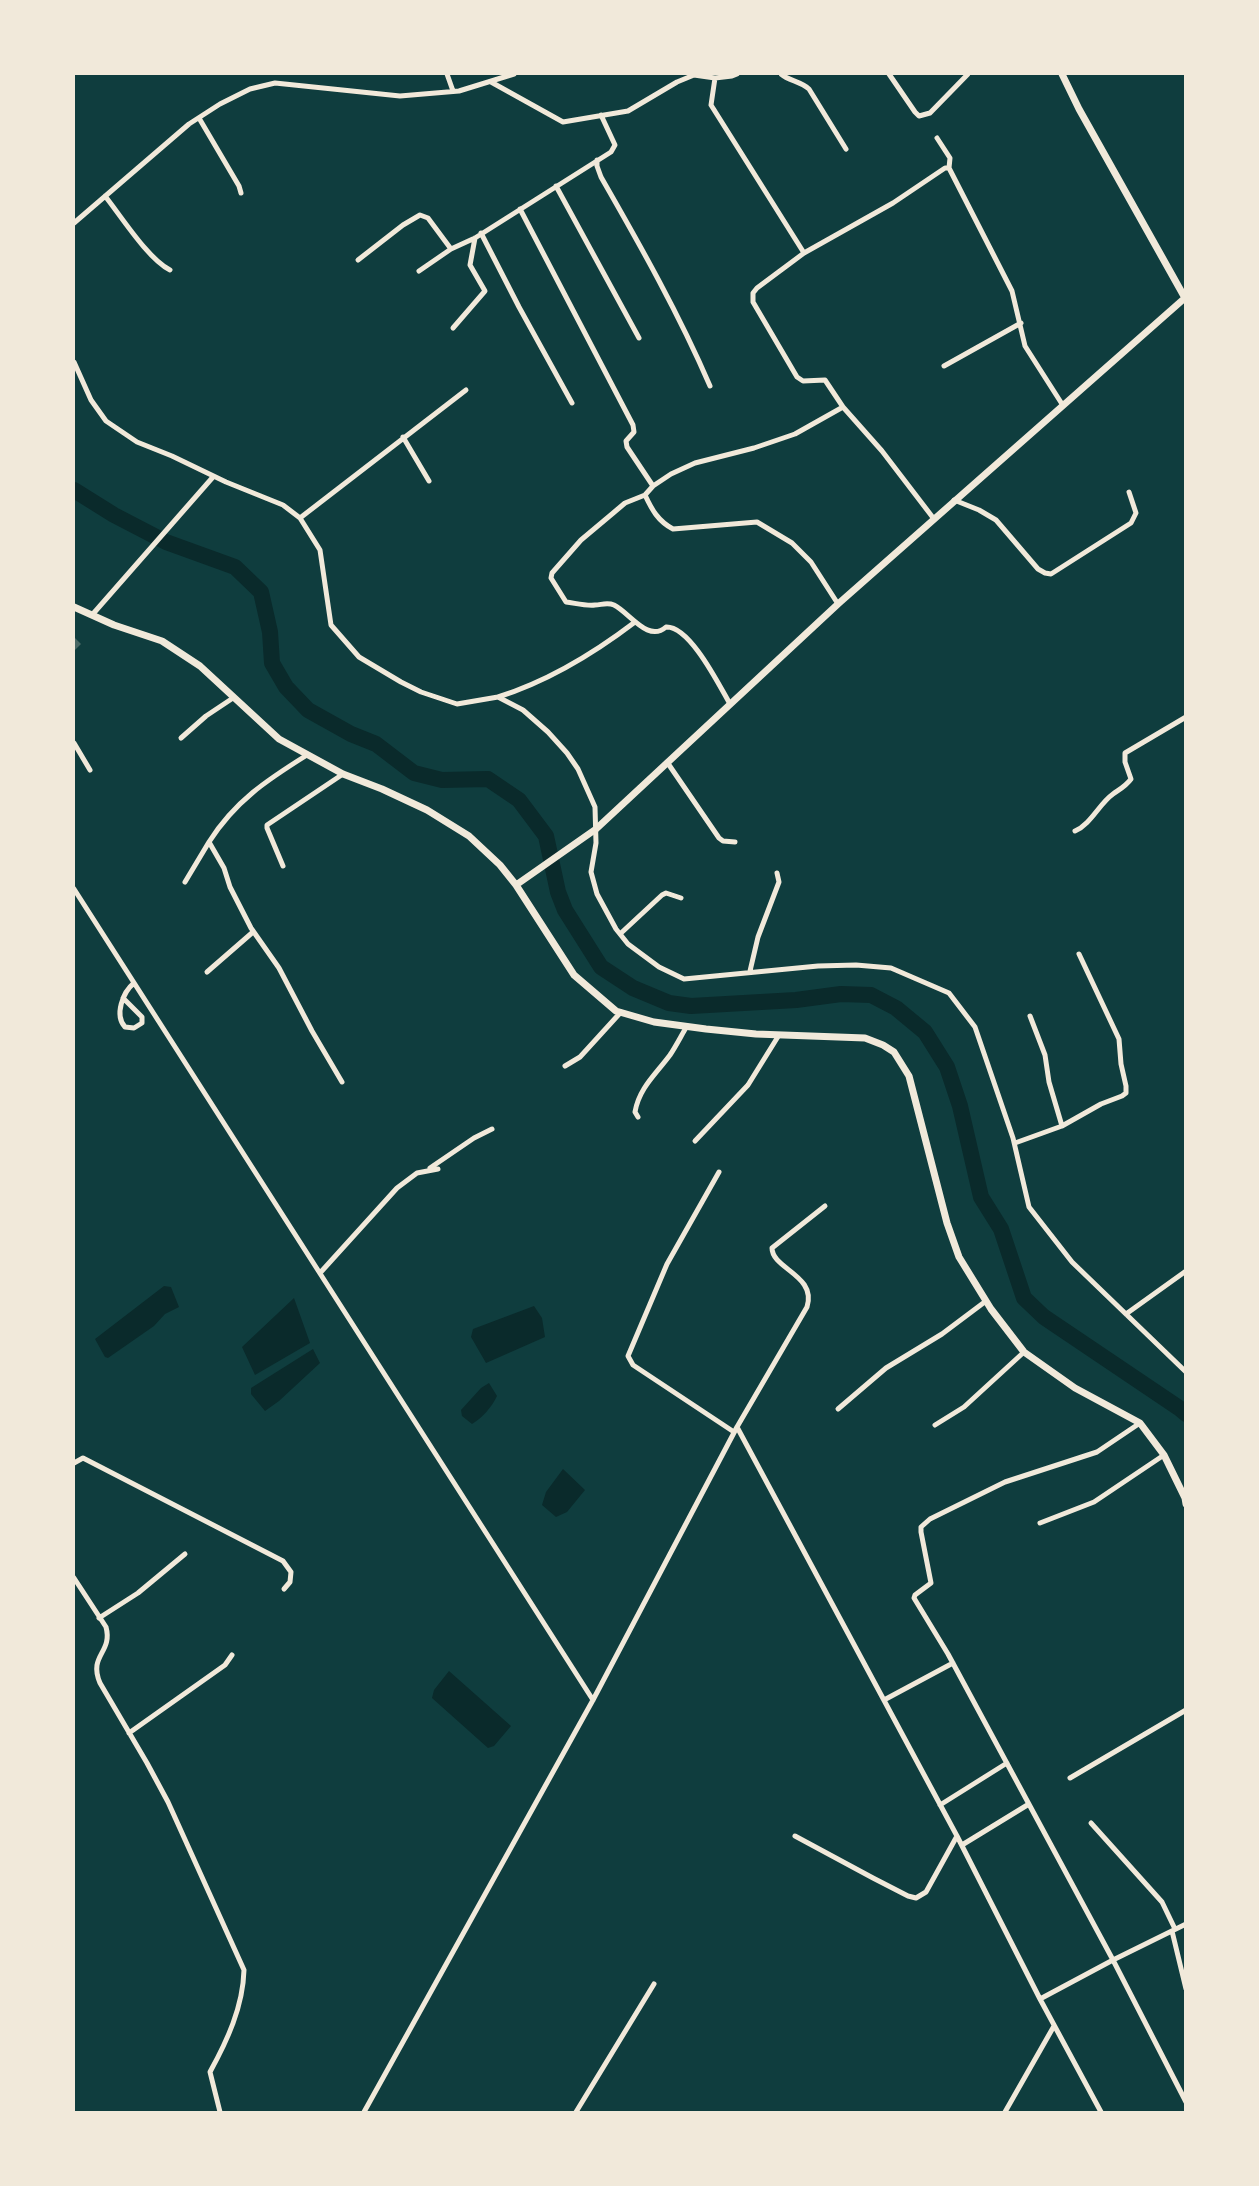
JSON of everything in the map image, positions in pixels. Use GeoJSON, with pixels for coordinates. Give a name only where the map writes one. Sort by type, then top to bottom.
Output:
{"type":"FeatureCollection","features":[{"type":"Feature","properties":{"kind":"street"},"geometry":{"type":"LineString","coordinates":[[447,74],[453,91]]}},
{"type":"Feature","properties":{"kind":"street"},"geometry":{"type":"LineString","coordinates":[[74,223],[199,118],[250,89],[275,83],[400,96],[453,91],[514,74]]}},
{"type":"Feature","properties":{"kind":"street"},"geometry":{"type":"LineString","coordinates":[[491,82],[563,122],[628,111],[676,82],[694,75],[715,78],[737,74]]}},
{"type":"Feature","properties":{"kind":"street"},"geometry":{"type":"LineString","coordinates":[[781,74],[809,89],[846,149]]}},
{"type":"Feature","properties":{"kind":"street"},"geometry":{"type":"LineString","coordinates":[[889,74],[919,116],[930,113],[968,74]]}},
{"type":"Feature","properties":{"kind":"street"},"geometry":{"type":"LineString","coordinates":[[516,885],[596,828],[838,604],[1062,404],[1185,298],[1079,109],[1062,74]]}},
{"type":"Feature","properties":{"kind":"street"},"geometry":{"type":"LineString","coordinates":[[715,78],[711,105],[804,253]]}},
{"type":"Feature","properties":{"kind":"street"},"geometry":{"type":"LineString","coordinates":[[418,271],[611,153],[615,145],[601,115]]}},
{"type":"Feature","properties":{"kind":"street"},"geometry":{"type":"LineString","coordinates":[[199,118],[241,193]]}},
{"type":"Feature","properties":{"kind":"street"},"geometry":{"type":"LineString","coordinates":[[937,138],[950,158],[949,168],[1007,281],[1025,346],[1062,404]]}},
{"type":"Feature","properties":{"kind":"street"},"geometry":{"type":"LineString","coordinates":[[597,160],[601,177],[655,273],[710,386]]}},
{"type":"Feature","properties":{"kind":"street"},"geometry":{"type":"LineString","coordinates":[[934,519],[882,451],[843,407],[825,380],[803,381],[797,377],[753,302],[753,292],[804,253],[893,203],[945,168],[949,168]]}},
{"type":"Feature","properties":{"kind":"street"},"geometry":{"type":"LineString","coordinates":[[556,186],[639,338]]}},
{"type":"Feature","properties":{"kind":"street"},"geometry":{"type":"LineString","coordinates":[[105,196],[154,258],[170,270]]}},
{"type":"Feature","properties":{"kind":"street"},"geometry":{"type":"LineString","coordinates":[[520,210],[633,425],[634,432],[626,441],[627,447],[652,486]]}},
{"type":"Feature","properties":{"kind":"street"},"geometry":{"type":"LineString","coordinates":[[358,260],[403,225],[420,215],[429,218],[451,249]]}},
{"type":"Feature","properties":{"kind":"street"},"geometry":{"type":"LineString","coordinates":[[481,233],[572,403]]}},
{"type":"Feature","properties":{"kind":"street"},"geometry":{"type":"LineString","coordinates":[[453,328],[485,291],[470,265],[475,238]]}},
{"type":"Feature","properties":{"kind":"street"},"geometry":{"type":"LineString","coordinates":[[944,366],[1020,323]]}},
{"type":"Feature","properties":{"kind":"street"},"geometry":{"type":"LineString","coordinates":[[74,362],[91,400],[106,421],[137,442],[172,456],[213,477],[283,505],[300,518],[320,550],[331,625],[359,657],[421,692],[457,704],[498,697],[531,686],[567,667],[600,648],[634,622]]}},
{"type":"Feature","properties":{"kind":"street"},"geometry":{"type":"LineString","coordinates":[[300,518],[466,390]]}},
{"type":"Feature","properties":{"kind":"street"},"geometry":{"type":"LineString","coordinates":[[730,704],[698,653],[683,634],[672,627],[666,627],[654,633],[607,603],[593,605],[566,602],[551,578],[552,573],[581,540],[625,503],[645,495],[652,486],[695,463],[754,448],[795,434],[843,407]]}},
{"type":"Feature","properties":{"kind":"street"},"geometry":{"type":"LineString","coordinates":[[403,438],[429,481]]}},
{"type":"Feature","properties":{"kind":"street"},"geometry":{"type":"LineString","coordinates":[[92,615],[213,477]]}},
{"type":"Feature","properties":{"kind":"street"},"geometry":{"type":"LineString","coordinates":[[954,500],[996,520],[1038,569],[1051,574],[1131,523],[1136,513],[1129,492]]}},
{"type":"Feature","properties":{"kind":"street"},"geometry":{"type":"LineString","coordinates":[[645,495],[662,523],[674,530],[757,522],[792,543],[811,562],[838,604]]}},
{"type":"Feature","properties":{"kind":"street"},"geometry":{"type":"LineString","coordinates":[[74,607],[162,641],[200,666],[279,739],[343,774],[427,810],[469,836],[500,864],[516,885],[574,975],[602,1000],[621,1012],[654,1022],[779,1035],[865,1038],[883,1045],[898,1058],[909,1076],[947,1223],[959,1257],[986,1301],[1024,1352],[1075,1388],[1140,1423],[1164,1455],[1185,1504]]}},
{"type":"Feature","properties":{"kind":"street"},"geometry":{"type":"LineString","coordinates":[[498,697],[523,710],[567,753],[595,807],[596,843],[591,872],[597,894],[628,944],[659,967],[684,979],[750,971],[856,965],[891,968],[949,993],[975,1027],[1015,1143],[1029,1208],[1072,1262],[1185,1372]]}},
{"type":"Feature","properties":{"kind":"street"},"geometry":{"type":"LineString","coordinates":[[181,738],[206,716],[233,698]]}},
{"type":"Feature","properties":{"kind":"street"},"geometry":{"type":"LineString","coordinates":[[1075,831],[1088,821],[1106,800],[1129,783],[1131,779],[1125,762],[1125,753],[1185,717]]}},
{"type":"Feature","properties":{"kind":"street"},"geometry":{"type":"LineString","coordinates":[[74,743],[90,770]]}},
{"type":"Feature","properties":{"kind":"street"},"geometry":{"type":"LineString","coordinates":[[185,882],[228,814],[240,801],[279,772],[307,755]]}},
{"type":"Feature","properties":{"kind":"street"},"geometry":{"type":"LineString","coordinates":[[667,762],[719,838],[723,841],[735,842]]}},
{"type":"Feature","properties":{"kind":"street"},"geometry":{"type":"LineString","coordinates":[[283,866],[267,825],[343,774]]}},
{"type":"Feature","properties":{"kind":"street"},"geometry":{"type":"LineString","coordinates":[[209,842],[224,868],[230,887],[253,932],[279,968],[342,1082]]}},
{"type":"Feature","properties":{"kind":"street"},"geometry":{"type":"LineString","coordinates":[[750,971],[758,937],[779,882],[777,873]]}},
{"type":"Feature","properties":{"kind":"street"},"geometry":{"type":"LineString","coordinates":[[74,889],[593,1700]]}},
{"type":"Feature","properties":{"kind":"street"},"geometry":{"type":"LineString","coordinates":[[620,934],[662,895],[666,893],[681,898]]}},
{"type":"Feature","properties":{"kind":"street"},"geometry":{"type":"LineString","coordinates":[[207,972],[253,932]]}},
{"type":"Feature","properties":{"kind":"street"},"geometry":{"type":"LineString","coordinates":[[1015,1143],[1062,1126],[1125,1093],[1119,1039],[1079,954]]}},
{"type":"Feature","properties":{"kind":"street"},"geometry":{"type":"LineString","coordinates":[[123,998],[141,1017],[142,1023],[134,1028],[124,1027],[122,1024],[123,998],[127,988],[134,983]]}},
{"type":"Feature","properties":{"kind":"street"},"geometry":{"type":"LineString","coordinates":[[565,1066],[580,1057],[621,1012]]}},
{"type":"Feature","properties":{"kind":"street"},"geometry":{"type":"LineString","coordinates":[[1030,1016],[1045,1055],[1049,1082],[1062,1126]]}},
{"type":"Feature","properties":{"kind":"street"},"geometry":{"type":"LineString","coordinates":[[638,1117],[635,1112],[640,1095],[671,1054],[687,1026]]}},
{"type":"Feature","properties":{"kind":"street"},"geometry":{"type":"LineString","coordinates":[[695,1141],[748,1085],[779,1035]]}},
{"type":"Feature","properties":{"kind":"street"},"geometry":{"type":"LineString","coordinates":[[320,1273],[397,1188],[417,1173],[428,1169],[474,1138],[492,1129]]}},
{"type":"Feature","properties":{"kind":"street"},"geometry":{"type":"LineString","coordinates":[[428,1169],[438,1169]]}},
{"type":"Feature","properties":{"kind":"street"},"geometry":{"type":"LineString","coordinates":[[719,1172],[667,1264],[628,1356],[633,1365],[735,1430],[962,1845],[1054,2026],[1101,2112]]}},
{"type":"Feature","properties":{"kind":"street"},"geometry":{"type":"LineString","coordinates":[[364,2112],[593,1700],[735,1430],[807,1308],[809,1299],[803,1283],[773,1256],[772,1248],[825,1206]]}},
{"type":"Feature","properties":{"kind":"street"},"geometry":{"type":"LineString","coordinates":[[1126,1314],[1185,1270]]}},
{"type":"Feature","properties":{"kind":"street"},"geometry":{"type":"LineString","coordinates":[[838,1409],[886,1368],[942,1334],[986,1301]]}},
{"type":"Feature","properties":{"kind":"street"},"geometry":{"type":"LineString","coordinates":[[935,1425],[964,1407],[1024,1352]]}},
{"type":"Feature","properties":{"kind":"street"},"geometry":{"type":"LineString","coordinates":[[1140,1423],[1097,1452],[1005,1482],[938,1513],[921,1527],[932,1581],[914,1598],[953,1664],[1113,1960],[1185,2102]]}},
{"type":"Feature","properties":{"kind":"street"},"geometry":{"type":"LineString","coordinates":[[1040,1523],[1094,1502],[1164,1455]]}},
{"type":"Feature","properties":{"kind":"street"},"geometry":{"type":"LineString","coordinates":[[74,1463],[83,1458],[282,1562],[291,1572],[290,1582],[284,1589]]}},
{"type":"Feature","properties":{"kind":"street"},"geometry":{"type":"LineString","coordinates":[[1177,1481],[1185,1478]]}},
{"type":"Feature","properties":{"kind":"street"},"geometry":{"type":"LineString","coordinates":[[99,1618],[138,1593],[185,1554]]}},
{"type":"Feature","properties":{"kind":"street"},"geometry":{"type":"LineString","coordinates":[[74,1578],[106,1627],[107,1645],[95,1666],[95,1672],[168,1802],[244,1970],[244,1985],[229,2037],[210,2073],[220,2112]]}},
{"type":"Feature","properties":{"kind":"street"},"geometry":{"type":"LineString","coordinates":[[129,1733],[225,1665],[232,1654]]}},
{"type":"Feature","properties":{"kind":"street"},"geometry":{"type":"LineString","coordinates":[[884,1700],[953,1664]]}},
{"type":"Feature","properties":{"kind":"street"},"geometry":{"type":"LineString","coordinates":[[1070,1778],[1185,1710]]}},
{"type":"Feature","properties":{"kind":"street"},"geometry":{"type":"LineString","coordinates":[[940,1805],[1006,1763]]}},
{"type":"Feature","properties":{"kind":"street"},"geometry":{"type":"LineString","coordinates":[[962,1845],[1029,1804]]}},
{"type":"Feature","properties":{"kind":"street"},"geometry":{"type":"LineString","coordinates":[[1091,1823],[1162,1902],[1174,1930],[1185,1989]]}},
{"type":"Feature","properties":{"kind":"street"},"geometry":{"type":"LineString","coordinates":[[795,1836],[908,1896],[916,1898],[926,1892],[957,1836]]}},
{"type":"Feature","properties":{"kind":"street"},"geometry":{"type":"LineString","coordinates":[[1040,1999],[1185,1924]]}},
{"type":"Feature","properties":{"kind":"street"},"geometry":{"type":"LineString","coordinates":[[576,2112],[654,1984]]}},
{"type":"Feature","properties":{"kind":"street"},"geometry":{"type":"LineString","coordinates":[[1005,2112],[1054,2026]]}},
{"type":"Feature","properties":{"kind":"water"},"geometry":{"type":"Polygon","coordinates":[[[164,1286],[171,1287],[179,1307],[165,1314],[154,1326],[108,1358],[105,1357],[95,1339],[164,1286]]]}},
{"type":"Feature","properties":{"kind":"water"},"geometry":{"type":"Polygon","coordinates":[[[294,1298],[310,1343],[255,1375],[242,1347],[294,1298]]]}},
{"type":"Feature","properties":{"kind":"water"},"geometry":{"type":"Polygon","coordinates":[[[534,1306],[542,1318],[545,1337],[486,1363],[471,1337],[473,1329],[534,1306]]]}},
{"type":"Feature","properties":{"kind":"water"},"geometry":{"type":"Polygon","coordinates":[[[313,1349],[320,1363],[265,1411],[251,1394],[251,1388],[313,1349]]]}},
{"type":"Feature","properties":{"kind":"water"},"geometry":{"type":"Polygon","coordinates":[[[489,1383],[497,1396],[486,1412],[472,1424],[462,1416],[461,1410],[481,1388],[489,1383]]]}},
{"type":"Feature","properties":{"kind":"water"},"geometry":{"type":"Polygon","coordinates":[[[563,1469],[585,1490],[567,1512],[556,1517],[542,1505],[546,1492],[563,1469]]]}},
{"type":"Feature","properties":{"kind":"water"},"geometry":{"type":"Polygon","coordinates":[[[449,1671],[511,1726],[494,1746],[488,1748],[432,1698],[434,1690],[449,1671]]]}},
{"type":"Feature","properties":{"kind":"building"},"geometry":{"type":"Polygon","coordinates":[[[74,637],[81,644],[74,651],[74,637]]]}},
{"type":"Feature","properties":{"kind":"waterway"},"geometry":{"type":"LineString","coordinates":[[74,490],[114,515],[166,542],[235,567],[261,592],[270,632],[272,663],[286,687],[308,710],[351,734],[376,744],[414,773],[442,780],[488,779],[519,800],[546,836],[558,892],[565,910],[601,967],[633,988],[669,1003],[691,1006],[796,1000],[841,994],[871,995],[896,1008],[925,1032],[947,1067],[960,1106],[981,1197],[1001,1229],[1024,1298],[1044,1317],[1186,1414]]}}]}
